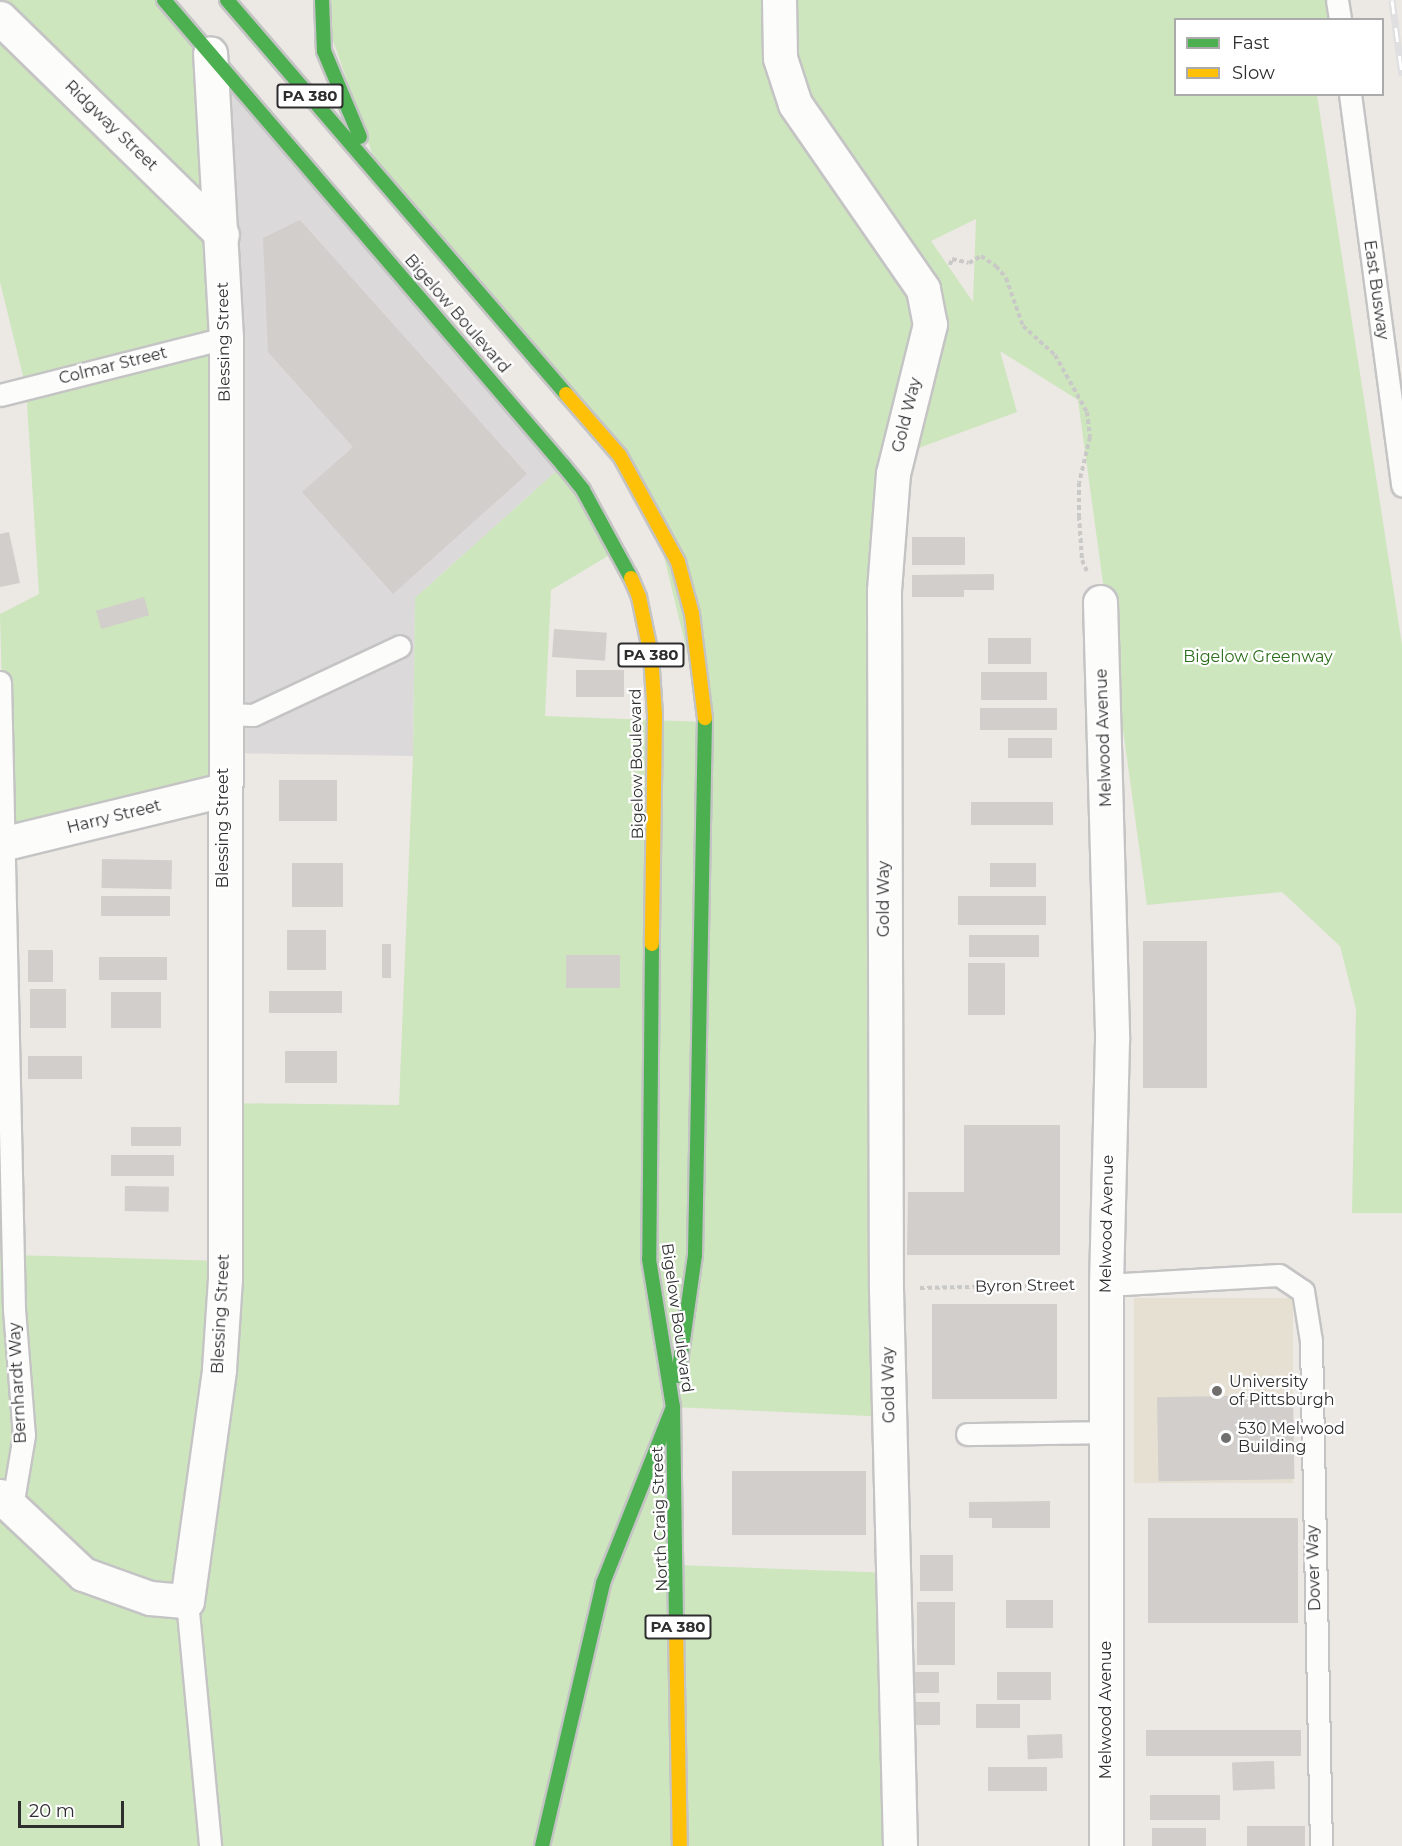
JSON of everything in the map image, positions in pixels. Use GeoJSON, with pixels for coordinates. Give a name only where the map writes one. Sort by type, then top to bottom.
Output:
{"type":"FeatureCollection","features":[{"type":"Feature","properties":{"kind":"main road","name":"Bigelow Boulevard"},"geometry":{"type":"LineString","coordinates":[[164,0],[217,38],[583,490],[618,550],[639,597],[651,655],[655,716],[649,1258],[673,1407]]}},
{"type":"Feature","properties":{"kind":"main road","name":"Bigelow Boulevard"},"geometry":{"type":"LineString","coordinates":[[227,0],[620,456],[653,511],[678,562],[692,614],[705,722],[695,1243],[673,1407],[603,1583],[542,1846]]}},
{"type":"Feature","properties":{"kind":"main road"},"geometry":{"type":"LineString","coordinates":[[217,38],[247,0]]}},
{"type":"Feature","properties":{"kind":"main road"},"geometry":{"type":"LineString","coordinates":[[322,0],[324,51],[342,100],[381,179]]}},
{"type":"Feature","properties":{"kind":"main road","name":"North Craig Street"},"geometry":{"type":"LineString","coordinates":[[673,1407],[680,1846]]}},
{"type":"Feature","properties":{"kind":"street","name":"Gold Way"},"geometry":{"type":"LineString","coordinates":[[779,0],[780,58],[795,104],[923,289],[930,324],[893,473],[884,591],[886,1289],[900,1846]]}},
{"type":"Feature","properties":{"kind":"street","name":"Ridgway Street"},"geometry":{"type":"LineString","coordinates":[[0,18],[222,235]]}},
{"type":"Feature","properties":{"kind":"street","name":"Blessing Street"},"geometry":{"type":"LineString","coordinates":[[187,1601],[219,1369],[225,1279],[222,790],[226,338],[217,38]]}},
{"type":"Feature","properties":{"kind":"street","name":"Melwood Avenue"},"geometry":{"type":"LineString","coordinates":[[1100,602],[1112,1040],[1106,1285],[1106,1846]]}},
{"type":"Feature","properties":{"kind":"street","name":"Harry Street"},"geometry":{"type":"LineString","coordinates":[[6,843],[222,790]]}},
{"type":"Feature","properties":{"kind":"street"},"geometry":{"type":"LineString","coordinates":[[6,1502],[83,1574],[150,1598],[187,1601]]}},
{"type":"Feature","properties":{"kind":"lane"},"geometry":{"type":"LineString","coordinates":[[1337,0],[1340,18]]}},
{"type":"Feature","properties":{"kind":"lane","name":"East Busway"},"geometry":{"type":"LineString","coordinates":[[1350,96],[1402,486]]}},
{"type":"Feature","properties":{"kind":"lane","name":"Colmar Street"},"geometry":{"type":"LineString","coordinates":[[0,395],[226,338]]}},
{"type":"Feature","properties":{"kind":"lane"},"geometry":{"type":"LineString","coordinates":[[224,714],[253,715],[400,646]]}},
{"type":"Feature","properties":{"kind":"lane","name":"Bernhardt Way"},"geometry":{"type":"LineString","coordinates":[[0,682],[6,843],[6,1016],[14,1309],[24,1435],[6,1502]]}},
{"type":"Feature","properties":{"kind":"lane","name":"Dover Way"},"geometry":{"type":"LineString","coordinates":[[1106,1285],[1279,1275],[1303,1291],[1311,1341],[1321,1846]]}},
{"type":"Feature","properties":{"kind":"lane"},"geometry":{"type":"LineString","coordinates":[[967,1434],[1106,1432]]}},
{"type":"Feature","properties":{"kind":"lane"},"geometry":{"type":"LineString","coordinates":[[187,1601],[210,1846]]}},
{"type":"Feature","properties":{"kind":"path"},"geometry":{"type":"LineString","coordinates":[[923,289],[946,274],[952,259],[969,263],[981,256],[1006,278],[1023,326],[1060,365],[1087,412],[1090,437],[1079,483],[1079,527],[1082,560],[1100,602]]}},
{"type":"Feature","properties":{"kind":"path","name":"Byron Street"},"geometry":{"type":"LineString","coordinates":[[886,1289],[1106,1285]]}},
{"type":"Feature","properties":{"kind":"shaded area"},"geometry":{"type":"Polygon","coordinates":[[[210,53],[563,465],[415,598],[413,756],[223,753],[210,53]]]}},
{"type":"Feature","properties":{"kind":"shaded area","name":"University of Pittsburgh"},"geometry":{"type":"Polygon","coordinates":[[[1134,1298],[1293,1298],[1293,1483],[1134,1483],[1134,1298]]]}},
{"type":"Feature","properties":{"kind":"green space"},"geometry":{"type":"Polygon","coordinates":[[[0,0],[164,0],[210,53],[223,790],[6,843],[0,614],[39,594],[26,388],[0,282],[0,0]]]}},
{"type":"Feature","properties":{"kind":"green space","name":"Bigelow Greenway"},"geometry":{"type":"Polygon","coordinates":[[[319,0],[1337,0],[1340,18],[1174,18],[1174,96],[1317,96],[1402,645],[1402,1213],[1352,1213],[1356,1009],[1340,946],[1282,892],[1147,905],[1078,400],[1000,351],[1017,412],[902,454],[889,1417],[674,1407],[678,1565],[893,1573],[900,1846],[0,1846],[0,1017],[13,1255],[224,1261],[223,1103],[399,1105],[413,756],[415,598],[563,465],[618,550],[551,590],[545,716],[704,722],[653,511],[381,179],[319,0]],[[976,219],[931,241],[973,302],[976,219]]]}},
{"type":"Feature","properties":{"kind":"building"},"geometry":{"type":"Polygon","coordinates":[[[300,220],[527,474],[393,594],[302,492],[353,447],[268,352],[263,238],[300,220]]]}},
{"type":"Feature","properties":{"kind":"building"},"geometry":{"type":"Polygon","coordinates":[[[9,532],[20,583],[0,587],[0,534],[9,532]]]}},
{"type":"Feature","properties":{"kind":"building"},"geometry":{"type":"Polygon","coordinates":[[[912,537],[965,537],[965,565],[912,565],[912,537]]]}},
{"type":"Feature","properties":{"kind":"building"},"geometry":{"type":"Polygon","coordinates":[[[994,574],[994,590],[964,590],[964,597],[912,597],[912,575],[994,574]]]}},
{"type":"Feature","properties":{"kind":"building"},"geometry":{"type":"Polygon","coordinates":[[[144,597],[149,615],[101,629],[96,611],[144,597]]]}},
{"type":"Feature","properties":{"kind":"building"},"geometry":{"type":"Polygon","coordinates":[[[554,629],[607,633],[605,661],[552,657],[554,629]]]}},
{"type":"Feature","properties":{"kind":"building"},"geometry":{"type":"Polygon","coordinates":[[[988,638],[1031,638],[1031,664],[988,664],[988,638]]]}},
{"type":"Feature","properties":{"kind":"building"},"geometry":{"type":"Polygon","coordinates":[[[576,670],[624,670],[624,697],[576,697],[576,670]]]}},
{"type":"Feature","properties":{"kind":"building"},"geometry":{"type":"Polygon","coordinates":[[[981,672],[1047,672],[1047,700],[981,700],[981,672]]]}},
{"type":"Feature","properties":{"kind":"building"},"geometry":{"type":"Polygon","coordinates":[[[980,708],[1057,708],[1057,730],[980,730],[980,708]]]}},
{"type":"Feature","properties":{"kind":"building"},"geometry":{"type":"Polygon","coordinates":[[[1008,738],[1052,738],[1052,758],[1008,758],[1008,738]]]}},
{"type":"Feature","properties":{"kind":"building"},"geometry":{"type":"Polygon","coordinates":[[[279,780],[337,780],[337,821],[279,821],[279,780]]]}},
{"type":"Feature","properties":{"kind":"building"},"geometry":{"type":"Polygon","coordinates":[[[971,802],[1053,802],[1053,825],[971,825],[971,802]]]}},
{"type":"Feature","properties":{"kind":"building"},"geometry":{"type":"Polygon","coordinates":[[[102,859],[172,860],[171,889],[101,888],[102,859]]]}},
{"type":"Feature","properties":{"kind":"building"},"geometry":{"type":"Polygon","coordinates":[[[292,863],[343,863],[343,907],[292,907],[292,863]]]}},
{"type":"Feature","properties":{"kind":"building"},"geometry":{"type":"Polygon","coordinates":[[[990,863],[1036,863],[1036,887],[990,887],[990,863]]]}},
{"type":"Feature","properties":{"kind":"building"},"geometry":{"type":"Polygon","coordinates":[[[101,896],[170,896],[170,916],[101,916],[101,896]]]}},
{"type":"Feature","properties":{"kind":"building"},"geometry":{"type":"Polygon","coordinates":[[[958,896],[1046,896],[1046,925],[958,925],[958,896]]]}},
{"type":"Feature","properties":{"kind":"building"},"geometry":{"type":"Polygon","coordinates":[[[287,930],[326,930],[326,970],[287,970],[287,930]]]}},
{"type":"Feature","properties":{"kind":"building"},"geometry":{"type":"Polygon","coordinates":[[[969,935],[1039,935],[1039,957],[969,957],[969,935]]]}},
{"type":"Feature","properties":{"kind":"building"},"geometry":{"type":"Polygon","coordinates":[[[1143,941],[1207,941],[1207,1088],[1143,1088],[1143,941]]]}},
{"type":"Feature","properties":{"kind":"building"},"geometry":{"type":"Polygon","coordinates":[[[382,944],[391,944],[391,978],[382,978],[382,944]]]}},
{"type":"Feature","properties":{"kind":"building"},"geometry":{"type":"Polygon","coordinates":[[[28,950],[53,950],[53,982],[28,982],[28,950]]]}},
{"type":"Feature","properties":{"kind":"building"},"geometry":{"type":"Polygon","coordinates":[[[566,955],[620,955],[620,988],[566,988],[566,955]]]}},
{"type":"Feature","properties":{"kind":"building"},"geometry":{"type":"Polygon","coordinates":[[[99,957],[167,957],[167,980],[99,980],[99,957]]]}},
{"type":"Feature","properties":{"kind":"building"},"geometry":{"type":"Polygon","coordinates":[[[968,963],[1005,963],[1005,1015],[968,1015],[968,963]]]}},
{"type":"Feature","properties":{"kind":"building"},"geometry":{"type":"Polygon","coordinates":[[[30,989],[66,989],[66,1028],[30,1028],[30,989]]]}},
{"type":"Feature","properties":{"kind":"building"},"geometry":{"type":"Polygon","coordinates":[[[269,991],[342,991],[342,1013],[269,1013],[269,991]]]}},
{"type":"Feature","properties":{"kind":"building"},"geometry":{"type":"Polygon","coordinates":[[[111,992],[161,992],[161,1028],[111,1028],[111,992]]]}},
{"type":"Feature","properties":{"kind":"building"},"geometry":{"type":"Polygon","coordinates":[[[285,1051],[337,1051],[337,1083],[285,1083],[285,1051]]]}},
{"type":"Feature","properties":{"kind":"building"},"geometry":{"type":"Polygon","coordinates":[[[28,1056],[82,1056],[82,1079],[28,1079],[28,1056]]]}},
{"type":"Feature","properties":{"kind":"building"},"geometry":{"type":"Polygon","coordinates":[[[964,1125],[1060,1125],[1060,1255],[907,1255],[908,1192],[964,1192],[964,1125]]]}},
{"type":"Feature","properties":{"kind":"building"},"geometry":{"type":"Polygon","coordinates":[[[131,1127],[181,1127],[181,1146],[131,1146],[131,1127]]]}},
{"type":"Feature","properties":{"kind":"building"},"geometry":{"type":"Polygon","coordinates":[[[111,1155],[174,1155],[174,1176],[111,1176],[111,1155]]]}},
{"type":"Feature","properties":{"kind":"building"},"geometry":{"type":"Polygon","coordinates":[[[125,1186],[169,1187],[169,1212],[125,1211],[125,1186]]]}},
{"type":"Feature","properties":{"kind":"building"},"geometry":{"type":"Polygon","coordinates":[[[932,1304],[1057,1304],[1057,1399],[932,1399],[932,1304]]]}},
{"type":"Feature","properties":{"kind":"building","name":"530 Melwood Building"},"geometry":{"type":"Polygon","coordinates":[[[1293,1395],[1294,1479],[1158,1481],[1157,1397],[1293,1395]]]}},
{"type":"Feature","properties":{"kind":"building"},"geometry":{"type":"Polygon","coordinates":[[[732,1471],[866,1471],[866,1535],[732,1535],[732,1471]]]}},
{"type":"Feature","properties":{"kind":"building"},"geometry":{"type":"Polygon","coordinates":[[[1050,1501],[1050,1528],[992,1528],[992,1518],[969,1518],[969,1502],[1050,1501]]]}},
{"type":"Feature","properties":{"kind":"building"},"geometry":{"type":"Polygon","coordinates":[[[1148,1518],[1298,1518],[1298,1623],[1148,1623],[1148,1518]]]}},
{"type":"Feature","properties":{"kind":"building"},"geometry":{"type":"Polygon","coordinates":[[[920,1555],[953,1555],[953,1591],[920,1591],[920,1555]]]}},
{"type":"Feature","properties":{"kind":"building"},"geometry":{"type":"Polygon","coordinates":[[[1006,1600],[1053,1600],[1053,1628],[1006,1628],[1006,1600]]]}},
{"type":"Feature","properties":{"kind":"building"},"geometry":{"type":"Polygon","coordinates":[[[917,1602],[955,1602],[955,1665],[917,1665],[917,1602]]]}},
{"type":"Feature","properties":{"kind":"building"},"geometry":{"type":"Polygon","coordinates":[[[914,1672],[939,1672],[939,1693],[914,1693],[914,1672]]]}},
{"type":"Feature","properties":{"kind":"building"},"geometry":{"type":"Polygon","coordinates":[[[997,1672],[1051,1672],[1051,1700],[997,1700],[997,1672]]]}},
{"type":"Feature","properties":{"kind":"building"},"geometry":{"type":"Polygon","coordinates":[[[916,1702],[940,1702],[940,1725],[916,1725],[916,1702]]]}},
{"type":"Feature","properties":{"kind":"building"},"geometry":{"type":"Polygon","coordinates":[[[976,1704],[1020,1704],[1020,1728],[976,1728],[976,1704]]]}},
{"type":"Feature","properties":{"kind":"building"},"geometry":{"type":"Polygon","coordinates":[[[1146,1730],[1301,1730],[1301,1756],[1146,1756],[1146,1730]]]}},
{"type":"Feature","properties":{"kind":"building"},"geometry":{"type":"Polygon","coordinates":[[[1062,1734],[1063,1758],[1028,1759],[1027,1735],[1062,1734]]]}},
{"type":"Feature","properties":{"kind":"building"},"geometry":{"type":"Polygon","coordinates":[[[1274,1761],[1275,1789],[1233,1790],[1232,1762],[1274,1761]]]}},
{"type":"Feature","properties":{"kind":"building"},"geometry":{"type":"Polygon","coordinates":[[[988,1767],[1047,1767],[1047,1791],[988,1791],[988,1767]]]}},
{"type":"Feature","properties":{"kind":"building"},"geometry":{"type":"Polygon","coordinates":[[[1150,1795],[1220,1795],[1220,1820],[1150,1820],[1150,1795]]]}},
{"type":"Feature","properties":{"kind":"building"},"geometry":{"type":"Polygon","coordinates":[[[1247,1826],[1305,1826],[1305,1846],[1247,1846],[1247,1826]]]}},
{"type":"Feature","properties":{"kind":"building"},"geometry":{"type":"Polygon","coordinates":[[[1152,1828],[1206,1828],[1206,1846],[1152,1846],[1152,1828]]]}},
{"type":"Feature","properties":{"kind":"railway"},"geometry":{"type":"LineString","coordinates":[[1392,0],[1402,75]]}},
{"type":"Feature","properties":{"kind":"traffic: fast"},"geometry":{"type":"LineString","coordinates":[[164,0],[563,465],[583,490],[631,578]]}},
{"type":"Feature","properties":{"kind":"traffic: fast"},"geometry":{"type":"LineString","coordinates":[[227,0],[566,394]]}},
{"type":"Feature","properties":{"kind":"traffic: fast"},"geometry":{"type":"LineString","coordinates":[[322,0],[324,51],[360,137]]}},
{"type":"Feature","properties":{"kind":"traffic: fast"},"geometry":{"type":"LineString","coordinates":[[678,1376],[695,1255],[705,718]]}},
{"type":"Feature","properties":{"kind":"traffic: fast"},"geometry":{"type":"LineString","coordinates":[[652,944],[649,1259],[673,1407],[676,1626]]}},
{"type":"Feature","properties":{"kind":"traffic: fast"},"geometry":{"type":"LineString","coordinates":[[542,1846],[603,1583],[673,1407]]}},
{"type":"Feature","properties":{"kind":"traffic: slow"},"geometry":{"type":"LineString","coordinates":[[566,394],[620,456],[678,562],[692,614],[705,718]]}},
{"type":"Feature","properties":{"kind":"traffic: slow"},"geometry":{"type":"LineString","coordinates":[[631,578],[639,597],[651,655],[655,716],[652,944]]}},
{"type":"Feature","properties":{"kind":"traffic: slow"},"geometry":{"type":"LineString","coordinates":[[676,1626],[680,1846]]}},
{"type":"Feature","properties":{"kind":"place","name":"University of Pittsburgh"},"geometry":{"type":"Point","coordinates":[1217,1391]}},
{"type":"Feature","properties":{"kind":"place","name":"530 Melwood Building"},"geometry":{"type":"Point","coordinates":[1226,1438]}}]}
